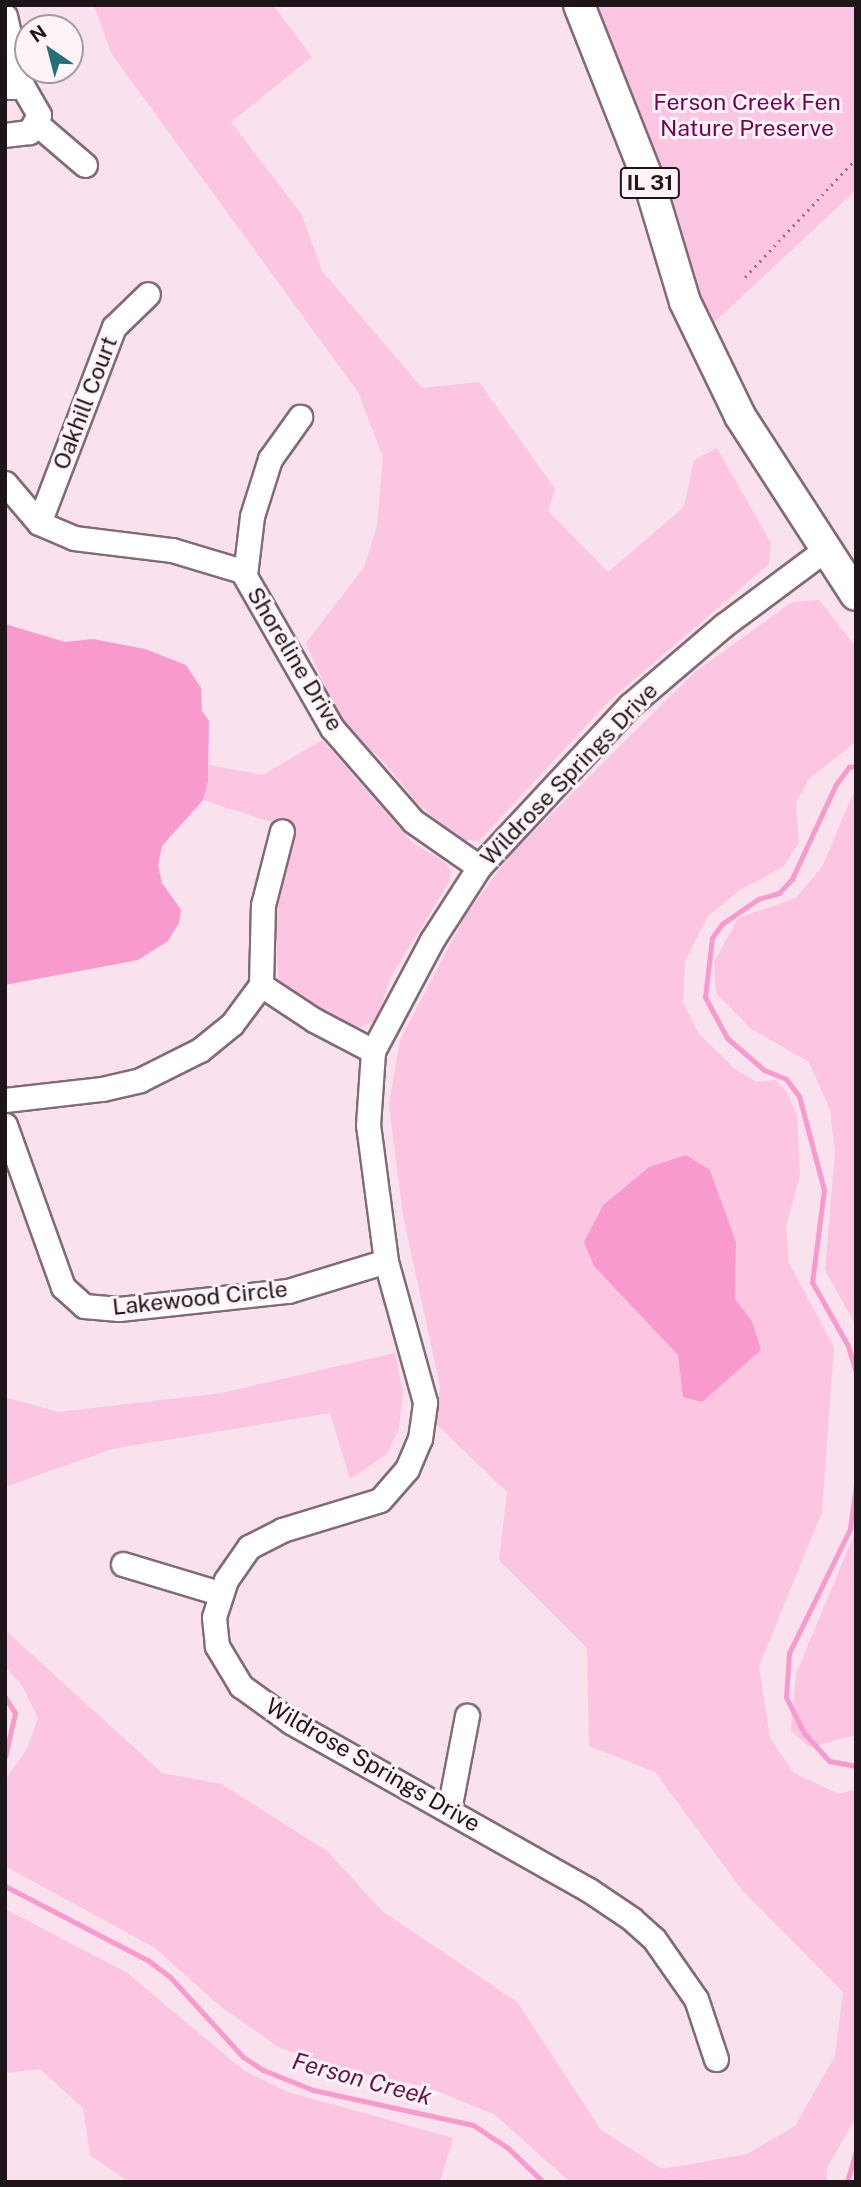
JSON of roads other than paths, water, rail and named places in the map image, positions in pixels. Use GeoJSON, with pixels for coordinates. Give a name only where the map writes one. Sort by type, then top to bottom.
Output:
{"type":"FeatureCollection","features":[{"type":"Feature","properties":{"kind":"main road","name":"IL 31"},"geometry":{"type":"LineString","coordinates":[[579,5],[649,182],[685,302],[740,416],[856,595]]}},
{"type":"Feature","properties":{"kind":"street"},"geometry":{"type":"LineString","coordinates":[[5,16],[14,56],[10,86],[23,88],[37,104],[37,124],[85,165]]}},
{"type":"Feature","properties":{"kind":"street"},"geometry":{"type":"LineString","coordinates":[[5,135],[22,135],[37,124]]}},
{"type":"Feature","properties":{"kind":"street","name":"Oakhill Court"},"geometry":{"type":"LineString","coordinates":[[39,523],[114,327],[148,294]]}},
{"type":"Feature","properties":{"kind":"street"},"geometry":{"type":"LineString","coordinates":[[245,575],[252,516],[270,459],[300,417]]}},
{"type":"Feature","properties":{"kind":"street","name":"Shoreline Drive"},"geometry":{"type":"LineString","coordinates":[[5,483],[39,523],[74,538],[172,550],[245,575],[332,728],[413,821],[479,867]]}},
{"type":"Feature","properties":{"kind":"street","name":"Wildrose Springs Drive"},"geometry":{"type":"LineString","coordinates":[[716,2059],[696,1999],[654,1940],[632,1919],[449,1810],[291,1722],[242,1686],[217,1646],[214,1617],[219,1593],[250,1548],[282,1530],[380,1500],[407,1469],[420,1439],[425,1402],[386,1261],[368,1125],[373,1051],[432,940],[479,867],[630,705],[724,625],[826,550]]}},
{"type":"Feature","properties":{"kind":"street"},"geometry":{"type":"LineString","coordinates":[[5,1100],[102,1089],[140,1080],[200,1049],[232,1024],[261,985],[262,905],[282,831]]}},
{"type":"Feature","properties":{"kind":"street"},"geometry":{"type":"LineString","coordinates":[[261,985],[314,1020],[373,1051]]}},
{"type":"Feature","properties":{"kind":"street","name":"Lakewood Circle"},"geometry":{"type":"LineString","coordinates":[[5,1125],[63,1287],[84,1306],[132,1308],[288,1291],[386,1261]]}},
{"type":"Feature","properties":{"kind":"street"},"geometry":{"type":"LineString","coordinates":[[123,1564],[219,1593]]}},
{"type":"Feature","properties":{"kind":"street"},"geometry":{"type":"LineString","coordinates":[[449,1810],[467,1716]]}},
{"type":"Feature","properties":{"kind":"waterway","name":"Ferson Creek"},"geometry":{"type":"LineString","coordinates":[[856,766],[849,767],[836,784],[792,879],[779,893],[758,899],[722,924],[712,938],[705,997],[727,1038],[764,1070],[786,1079],[799,1096],[824,1190],[812,1282],[848,1346],[856,1372]]}},
{"type":"Feature","properties":{"kind":"waterway","name":"Ferson Creek"},"geometry":{"type":"LineString","coordinates":[[856,1485],[850,1529],[789,1653],[786,1697],[804,1733],[829,1761],[856,1766]]}},
{"type":"Feature","properties":{"kind":"waterway","name":"Ferson Creek"},"geometry":{"type":"LineString","coordinates":[[5,1697],[15,1713],[5,1757]]}},
{"type":"Feature","properties":{"kind":"waterway","name":"Ferson Creek"},"geometry":{"type":"LineString","coordinates":[[5,1886],[149,1961],[170,1977],[243,2057],[263,2070],[313,2090],[473,2125],[508,2148],[543,2182]]}},
{"type":"Feature","properties":{"kind":"waterway","name":"Ferson Creek"},"geometry":{"type":"LineString","coordinates":[[847,2182],[856,2151]]}},
{"type":"Feature","properties":{"kind":"park label","name":"Ferson Creek Fen Nature Preserve"},"geometry":{"type":"Point","coordinates":[747,115]}}]}
